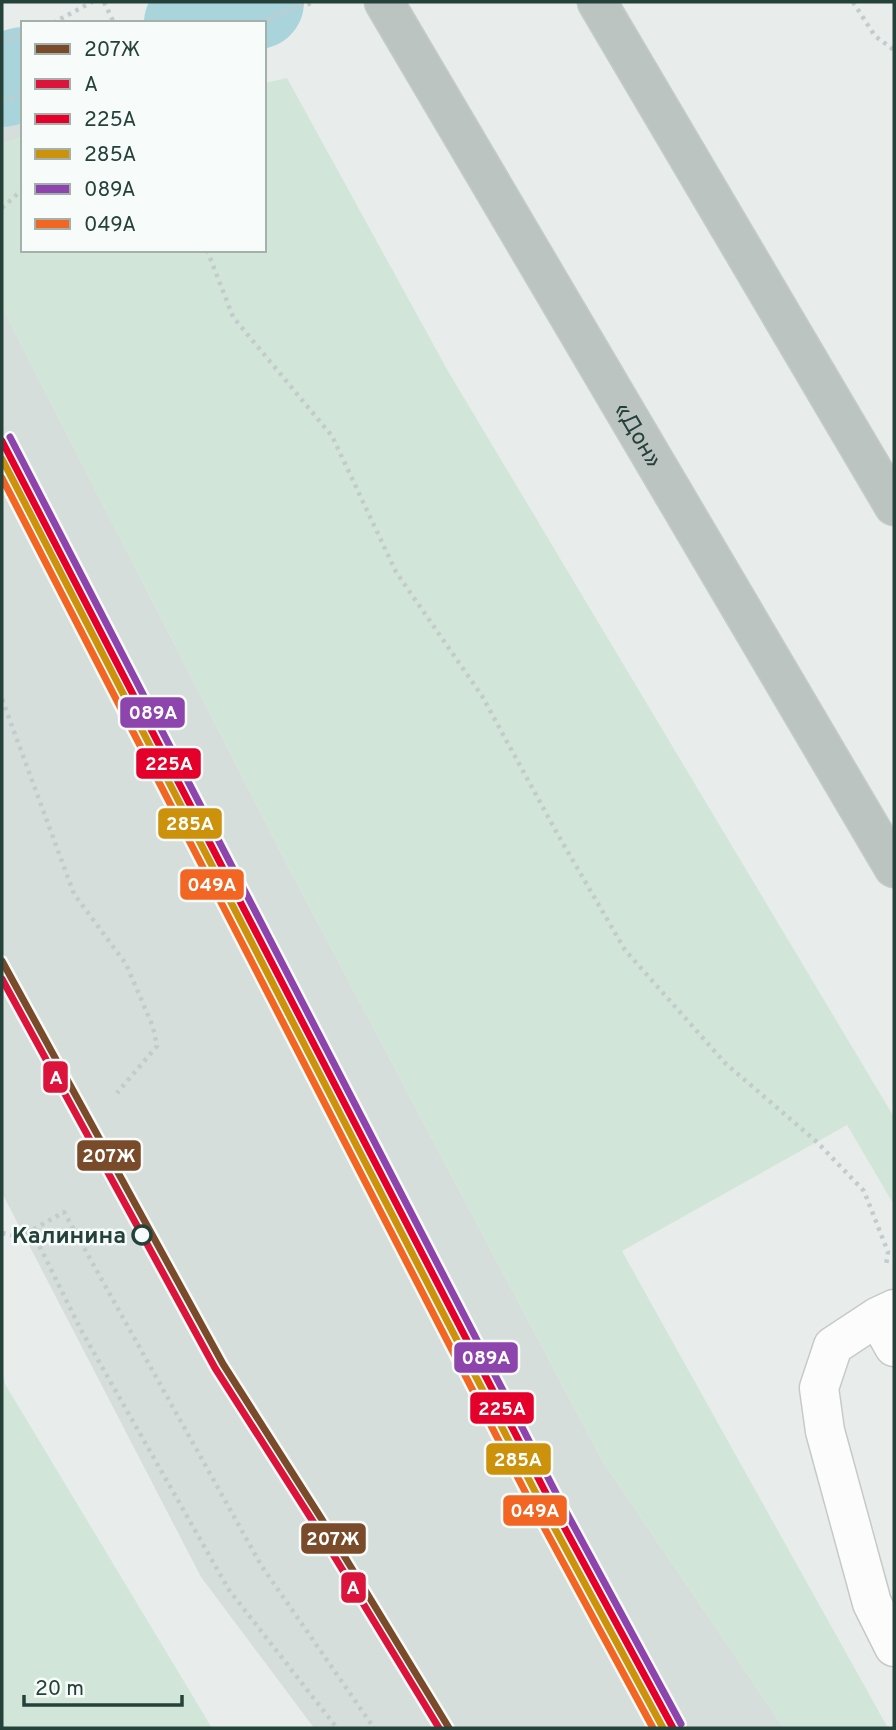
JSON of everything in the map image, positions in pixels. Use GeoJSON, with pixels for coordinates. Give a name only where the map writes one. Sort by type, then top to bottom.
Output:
{"type":"FeatureCollection","features":[{"type":"Feature","properties":{"kind":"highway","name":"«Дон»"},"geometry":{"type":"LineString","coordinates":[[384,2],[894,868]]}},
{"type":"Feature","properties":{"kind":"highway"},"geometry":{"type":"LineString","coordinates":[[597,2],[894,506]]}},
{"type":"Feature","properties":{"kind":"lane"},"geometry":{"type":"LineString","coordinates":[[888,1325],[833,1346],[819,1388],[825,1431],[872,1603],[894,1647]]}},
{"type":"Feature","properties":{"kind":"path"},"geometry":{"type":"LineString","coordinates":[[57,21],[92,2]]}},
{"type":"Feature","properties":{"kind":"path"},"geometry":{"type":"LineString","coordinates":[[104,2],[113,21]]}},
{"type":"Feature","properties":{"kind":"path"},"geometry":{"type":"LineString","coordinates":[[264,21],[315,2]]}},
{"type":"Feature","properties":{"kind":"path"},"geometry":{"type":"LineString","coordinates":[[853,2],[875,36],[894,50]]}},
{"type":"Feature","properties":{"kind":"path"},"geometry":{"type":"LineString","coordinates":[[2,41],[21,35]]}},
{"type":"Feature","properties":{"kind":"path"},"geometry":{"type":"LineString","coordinates":[[2,100],[21,95]]}},
{"type":"Feature","properties":{"kind":"path"},"geometry":{"type":"LineString","coordinates":[[2,208],[21,191]]}},
{"type":"Feature","properties":{"kind":"path"},"geometry":{"type":"LineString","coordinates":[[207,252],[233,317],[332,436],[397,572],[482,696],[625,950],[726,1063],[817,1142],[864,1191],[888,1252],[888,1325]]}},
{"type":"Feature","properties":{"kind":"path"},"geometry":{"type":"LineString","coordinates":[[2,699],[74,894],[126,964],[153,1027],[157,1046],[117,1093]]}},
{"type":"Feature","properties":{"kind":"path"},"geometry":{"type":"LineString","coordinates":[[2,1233],[20,1237],[64,1212],[261,1565],[374,1728]]}},
{"type":"Feature","properties":{"kind":"path"},"geometry":{"type":"LineString","coordinates":[[32,1231],[81,1330],[229,1590],[337,1728]]}},
{"type":"Feature","properties":{"kind":"shaded area"},"geometry":{"type":"Polygon","coordinates":[[[2,33],[21,66],[21,137],[2,144],[2,33]]]}},
{"type":"Feature","properties":{"kind":"shaded area"},"geometry":{"type":"Polygon","coordinates":[[[2,307],[290,870],[602,1460],[784,1728],[314,1728],[201,1577],[2,1193],[2,307]]]}},
{"type":"Feature","properties":{"kind":"green space"},"geometry":{"type":"Polygon","coordinates":[[[287,78],[448,371],[894,1117],[894,1205],[847,1125],[622,1251],[888,1728],[784,1728],[602,1460],[290,870],[2,307],[2,144],[21,137],[21,252],[266,252],[266,83],[287,78]]]}},
{"type":"Feature","properties":{"kind":"green space"},"geometry":{"type":"Polygon","coordinates":[[[2,1367],[5,1384],[212,1728],[2,1728],[2,1367]]]}},
{"type":"Feature","properties":{"kind":"waterway"},"geometry":{"type":"LineString","coordinates":[[197,21],[257,2]]}},
{"type":"Feature","properties":{"kind":"waterway"},"geometry":{"type":"LineString","coordinates":[[2,80],[21,75]]}},
{"type":"Feature","properties":{"kind":"transit line","name":"089А"},"geometry":{"type":"LineString","coordinates":[[10,437],[557,1495],[681,1724]]}},
{"type":"Feature","properties":{"kind":"transit line","name":"225А"},"geometry":{"type":"LineString","coordinates":[[2,441],[549,1499],[673,1728]]}},
{"type":"Feature","properties":{"kind":"transit line","name":"285А"},"geometry":{"type":"LineString","coordinates":[[2,459],[541,1503],[663,1728]]}},
{"type":"Feature","properties":{"kind":"transit line","name":"049А"},"geometry":{"type":"LineString","coordinates":[[2,478],[533,1507],[653,1728]]}},
{"type":"Feature","properties":{"kind":"transit line","name":"207Ж"},"geometry":{"type":"LineString","coordinates":[[2,961],[223,1364],[449,1728]]}},
{"type":"Feature","properties":{"kind":"transit line","name":"A"},"geometry":{"type":"LineString","coordinates":[[2,979],[215,1368],[314,1523],[439,1728]]}},
{"type":"Feature","properties":{"kind":"place","name":"Калинина"},"geometry":{"type":"Point","coordinates":[142,1235]}}]}
